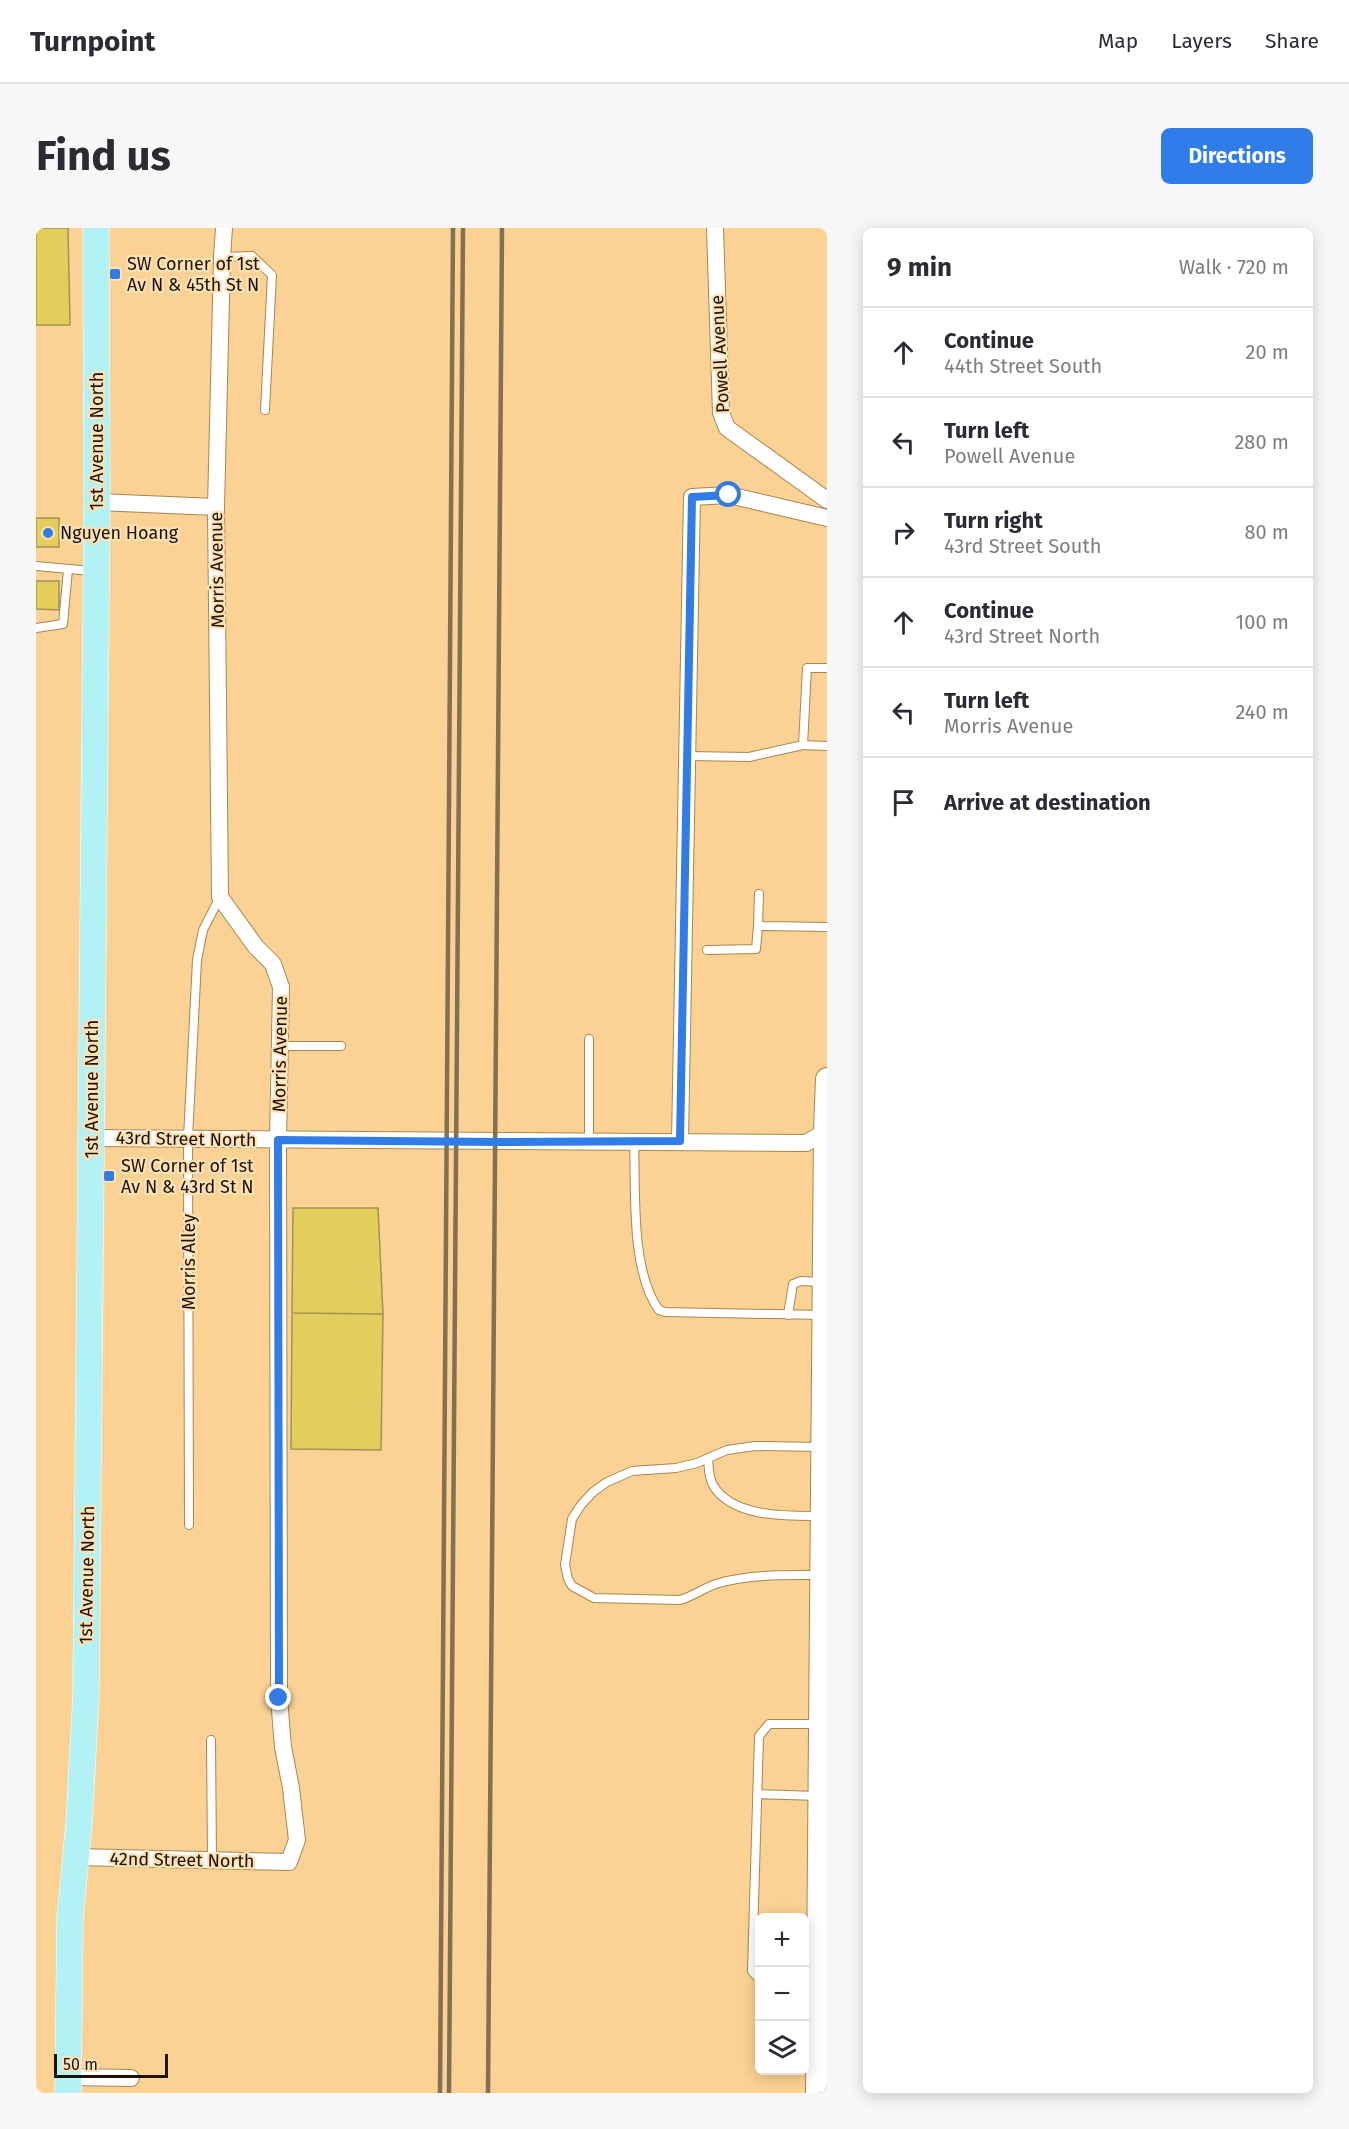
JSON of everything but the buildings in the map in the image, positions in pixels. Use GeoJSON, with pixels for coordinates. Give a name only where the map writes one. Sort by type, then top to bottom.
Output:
{"type":"FeatureCollection","features":[{"type":"Feature","properties":{"kind":"main road","name":"1st Avenue North"},"geometry":{"type":"LineString","coordinates":[[68,2085],[70,1918],[86,1696],[97,502],[96,228]]}},
{"type":"Feature","properties":{"kind":"street","name":"Morris Avenue"},"geometry":{"type":"LineString","coordinates":[[224,228],[216,507],[220,897],[256,947],[273,964],[281,987],[278,1140],[279,1698],[283,1747],[291,1788],[297,1840],[289,1862]]}},
{"type":"Feature","properties":{"kind":"street","name":"Powell Avenue"},"geometry":{"type":"LineString","coordinates":[[715,228],[721,414],[727,428],[827,500]]}},
{"type":"Feature","properties":{"kind":"street"},"geometry":{"type":"LineString","coordinates":[[680,1141],[692,497],[729,495],[827,518]]}},
{"type":"Feature","properties":{"kind":"street"},"geometry":{"type":"LineString","coordinates":[[97,502],[216,507]]}},
{"type":"Feature","properties":{"kind":"street"},"geometry":{"type":"LineString","coordinates":[[817,2093],[827,1079]]}},
{"type":"Feature","properties":{"kind":"street","name":"43rd Street North"},"geometry":{"type":"LineString","coordinates":[[92,1138],[806,1143],[826,1131]]}},
{"type":"Feature","properties":{"kind":"street","name":"42nd Street North"},"geometry":{"type":"LineString","coordinates":[[76,1857],[289,1862]]}},
{"type":"Feature","properties":{"kind":"street"},"geometry":{"type":"LineString","coordinates":[[68,2085],[132,2078]]}},
{"type":"Feature","properties":{"kind":"lane"},"geometry":{"type":"LineString","coordinates":[[222,257],[252,256],[272,275],[265,411]]}},
{"type":"Feature","properties":{"kind":"lane"},"geometry":{"type":"LineString","coordinates":[[36,566],[96,572]]}},
{"type":"Feature","properties":{"kind":"lane"},"geometry":{"type":"LineString","coordinates":[[36,628],[63,624],[68,569]]}},
{"type":"Feature","properties":{"kind":"lane"},"geometry":{"type":"LineString","coordinates":[[803,745],[807,668],[827,668]]}},
{"type":"Feature","properties":{"kind":"lane"},"geometry":{"type":"LineString","coordinates":[[687,756],[749,757],[803,745],[827,746]]}},
{"type":"Feature","properties":{"kind":"lane"},"geometry":{"type":"LineString","coordinates":[[707,950],[756,949],[759,894]]}},
{"type":"Feature","properties":{"kind":"lane","name":"Morris Alley"},"geometry":{"type":"LineString","coordinates":[[189,1525],[188,1138],[196,960],[203,930],[220,897]]}},
{"type":"Feature","properties":{"kind":"lane"},"geometry":{"type":"LineString","coordinates":[[758,926],[827,927]]}},
{"type":"Feature","properties":{"kind":"lane"},"geometry":{"type":"LineString","coordinates":[[589,1039],[589,1141]]}},
{"type":"Feature","properties":{"kind":"lane"},"geometry":{"type":"LineString","coordinates":[[280,1046],[341,1046]]}},
{"type":"Feature","properties":{"kind":"lane"},"geometry":{"type":"LineString","coordinates":[[634,1141],[638,1258],[647,1287],[658,1310],[823,1315]]}},
{"type":"Feature","properties":{"kind":"lane"},"geometry":{"type":"LineString","coordinates":[[788,1315],[792,1284],[801,1281],[824,1282]]}},
{"type":"Feature","properties":{"kind":"lane"},"geometry":{"type":"LineString","coordinates":[[821,1575],[769,1575],[722,1582],[680,1600],[594,1598],[572,1586],[564,1565],[572,1519],[593,1492],[607,1482],[632,1471],[676,1468],[697,1463],[727,1450],[755,1446],[822,1447]]}},
{"type":"Feature","properties":{"kind":"lane"},"geometry":{"type":"LineString","coordinates":[[708,1458],[709,1475],[714,1486],[732,1502],[761,1513],[784,1516],[822,1516]]}},
{"type":"Feature","properties":{"kind":"lane"},"geometry":{"type":"LineString","coordinates":[[755,1975],[752,1971],[759,1736],[769,1724],[820,1724]]}},
{"type":"Feature","properties":{"kind":"lane"},"geometry":{"type":"LineString","coordinates":[[211,1740],[212,1860]]}},
{"type":"Feature","properties":{"kind":"lane"},"geometry":{"type":"LineString","coordinates":[[757,1794],[819,1796]]}},
{"type":"Feature","properties":{"kind":"shaded area"},"geometry":{"type":"Polygon","coordinates":[[[36,228],[827,228],[827,2093],[36,2093],[36,228]]]}},
{"type":"Feature","properties":{"kind":"railway"},"geometry":{"type":"LineString","coordinates":[[440,2093],[453,228]]}},
{"type":"Feature","properties":{"kind":"railway"},"geometry":{"type":"LineString","coordinates":[[449,2093],[463,228]]}},
{"type":"Feature","properties":{"kind":"railway"},"geometry":{"type":"LineString","coordinates":[[488,2093],[502,228]]}},
{"type":"Feature","properties":{"kind":"place","name":"SW Corner of 1st Av N & 45th St N"},"geometry":{"type":"Point","coordinates":[115,274]}},
{"type":"Feature","properties":{"kind":"place","name":"Nguyen Hoang"},"geometry":{"type":"Point","coordinates":[48,533]}},
{"type":"Feature","properties":{"kind":"place","name":"SW Corner of 1st Av N & 43rd St N"},"geometry":{"type":"Point","coordinates":[109,1176]}},
{"type":"Feature","properties":{"kind":"route"},"geometry":{"type":"LineString","coordinates":[[279,1698],[278,1140],[680,1141],[692,497],[729,495]]}}]}
